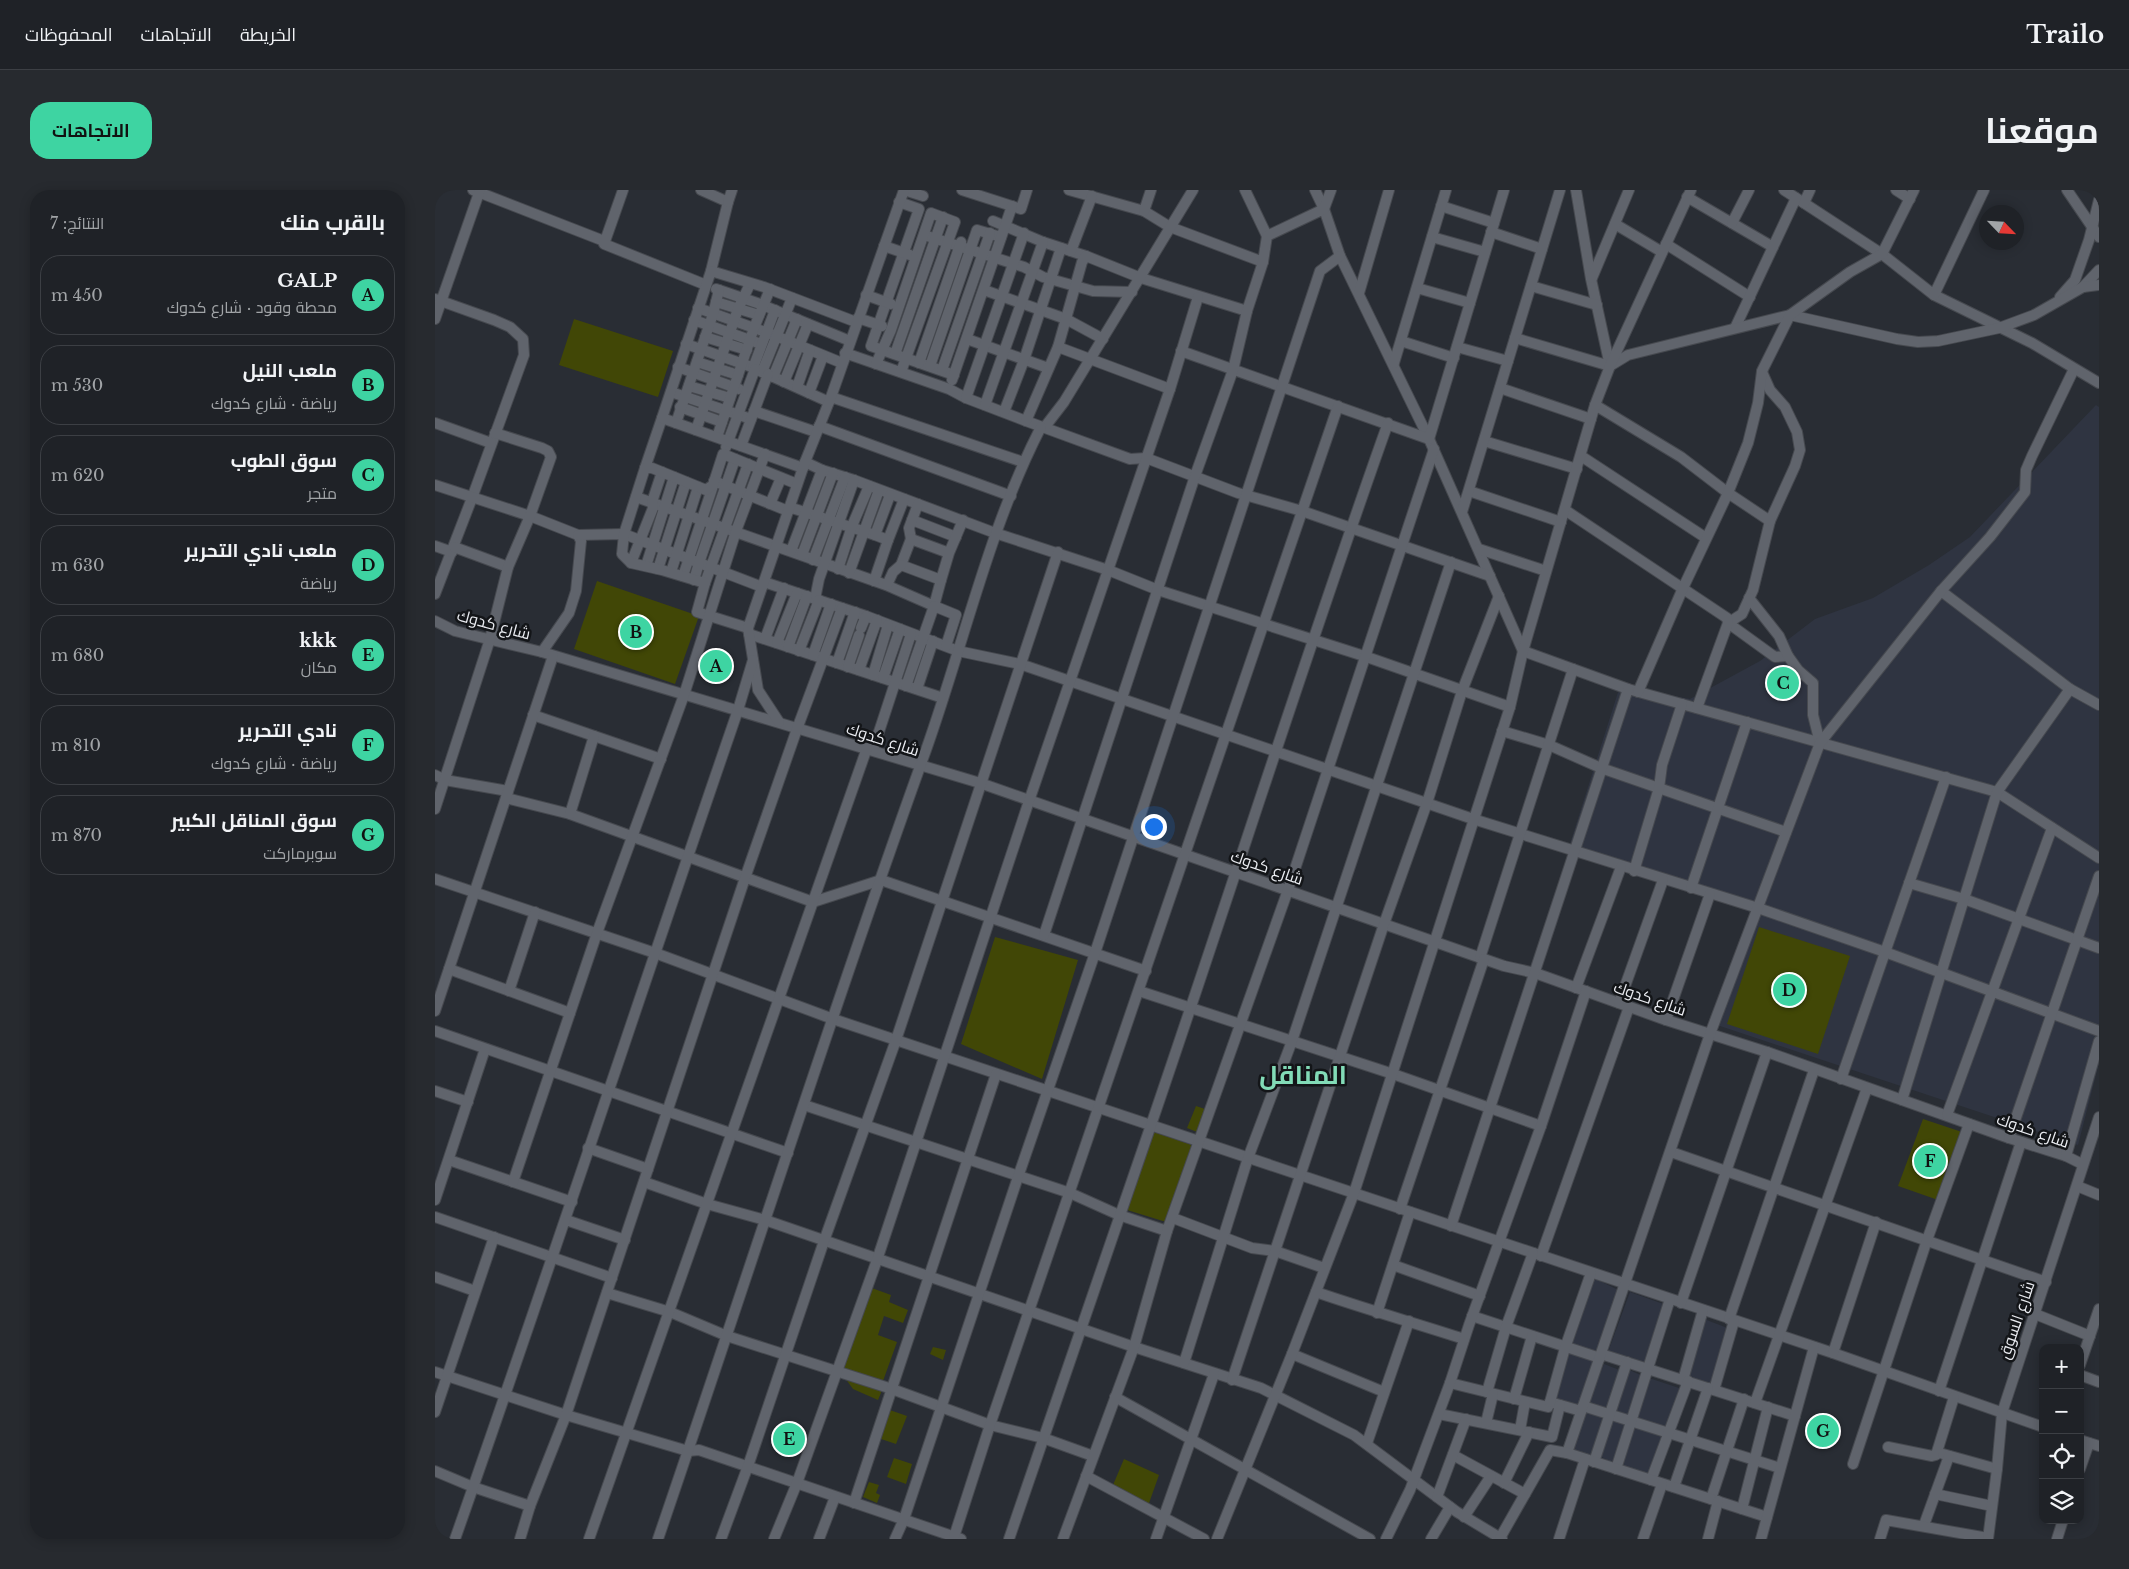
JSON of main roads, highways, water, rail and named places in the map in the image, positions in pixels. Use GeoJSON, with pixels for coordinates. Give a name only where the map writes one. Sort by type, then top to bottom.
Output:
{"type":"FeatureCollection","features":[{"type":"Feature","properties":{"kind":"place","name":"ملعب النيل"},"geometry":{"type":"Point","coordinates":[636,632]}},
{"type":"Feature","properties":{"kind":"place","name":"GALP"},"geometry":{"type":"Point","coordinates":[716,666]}},
{"type":"Feature","properties":{"kind":"place","name":"سوق الطوب"},"geometry":{"type":"Point","coordinates":[1783,683]}},
{"type":"Feature","properties":{"kind":"place","name":"ملعب نادي التحرير"},"geometry":{"type":"Point","coordinates":[1789,990]}},
{"type":"Feature","properties":{"kind":"place","name":"نادي التحرير"},"geometry":{"type":"Point","coordinates":[1930,1161]}},
{"type":"Feature","properties":{"kind":"place","name":"سوق المناقل الكبير"},"geometry":{"type":"Point","coordinates":[1823,1431]}},
{"type":"Feature","properties":{"kind":"place","name":"kkk"},"geometry":{"type":"Point","coordinates":[789,1439]}},
{"type":"Feature","properties":{"kind":"district","name":"المناقل"},"geometry":{"type":"Point","coordinates":[1303,1075]}}]}
